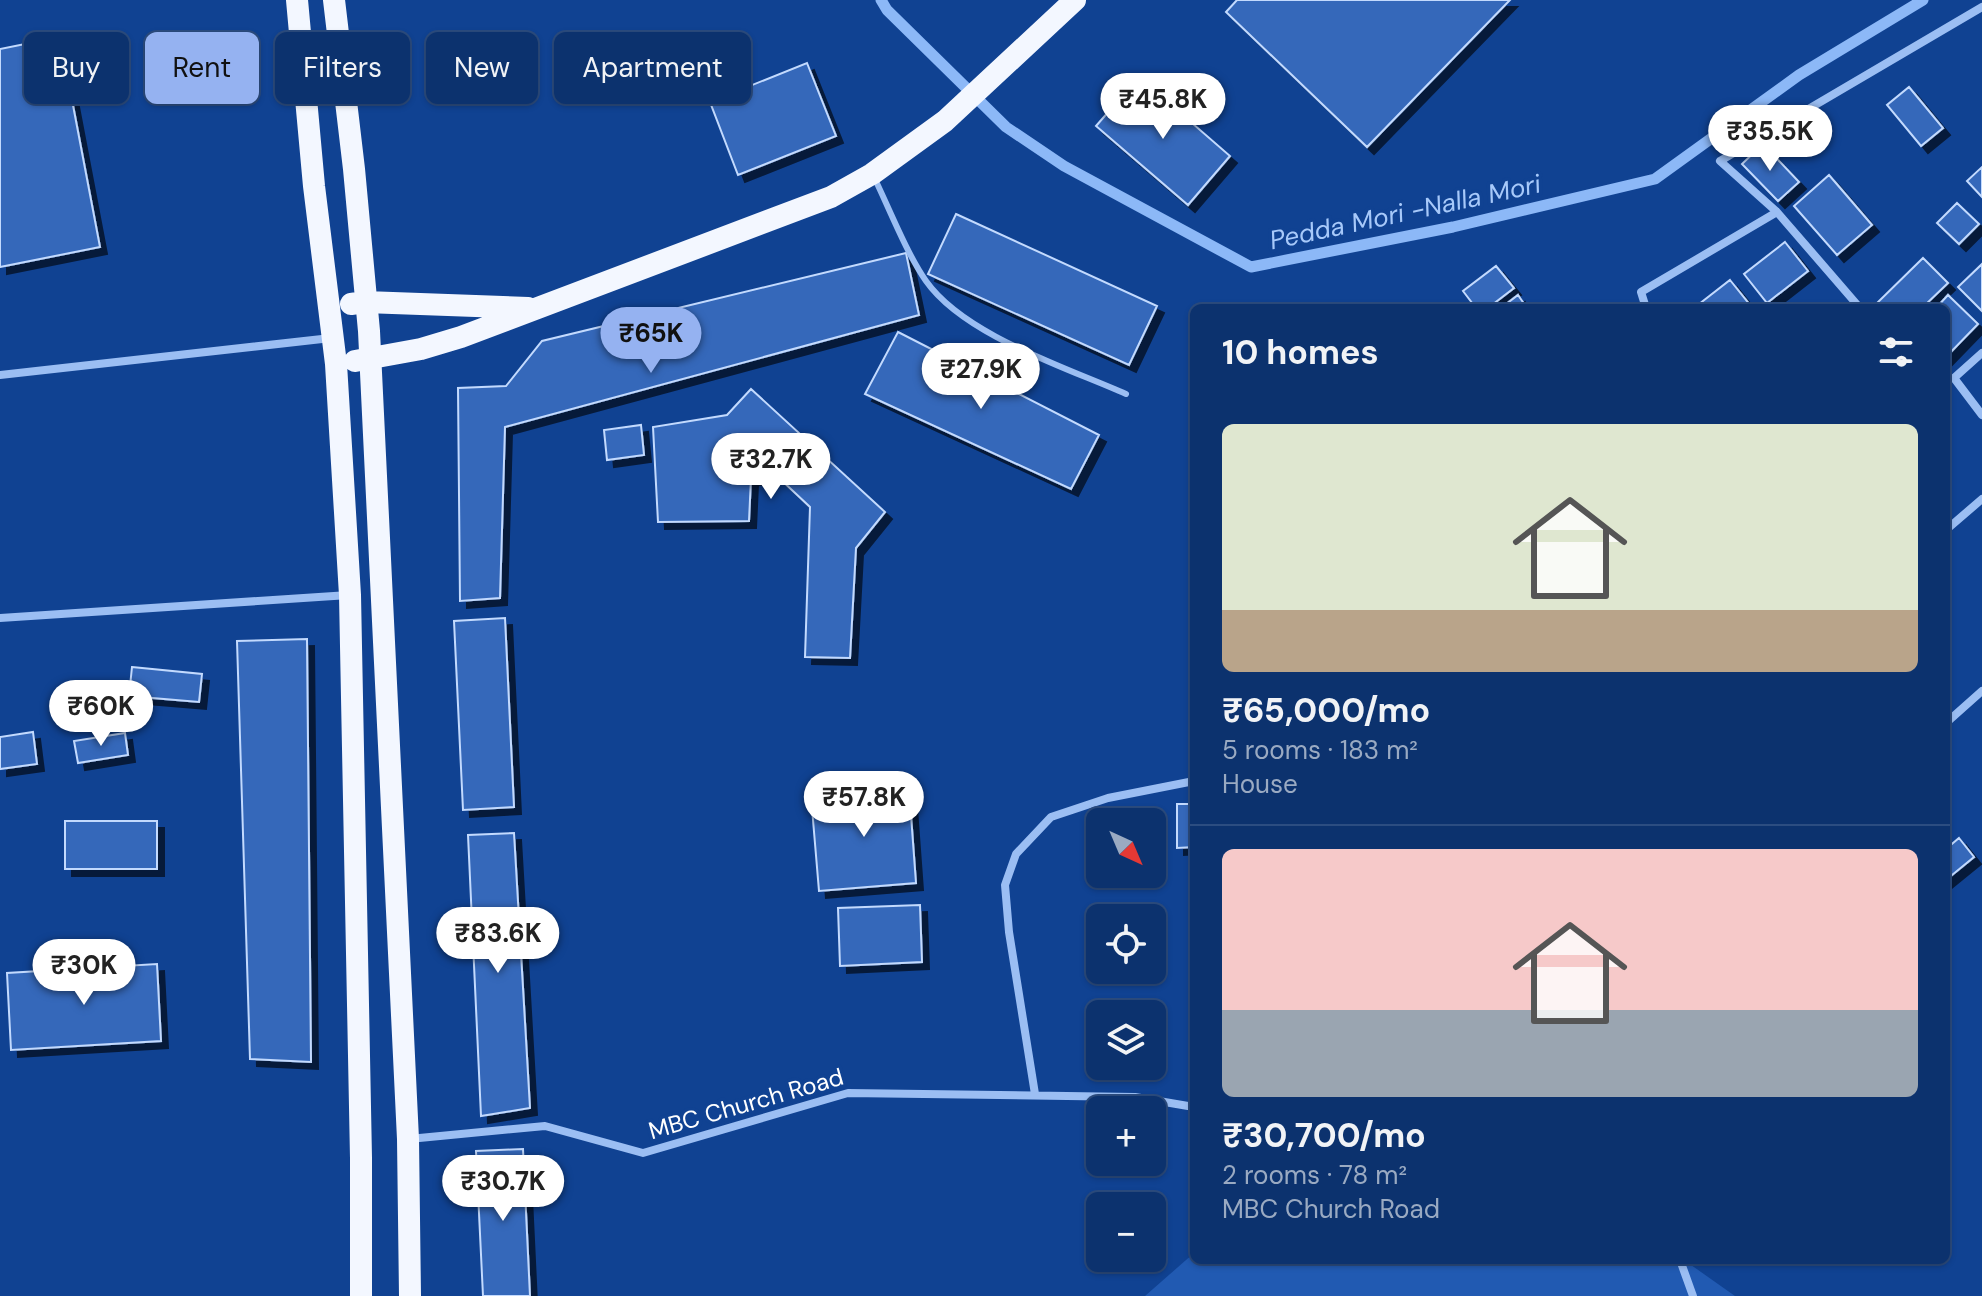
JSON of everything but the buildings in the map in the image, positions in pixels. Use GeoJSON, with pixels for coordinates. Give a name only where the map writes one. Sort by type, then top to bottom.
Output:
{"type":"FeatureCollection","features":[{"type":"Feature","properties":{"kind":"highway"},"geometry":{"type":"LineString","coordinates":[[297,0],[314,186],[336,364],[350,595],[361,1142],[361,1296]]}},
{"type":"Feature","properties":{"kind":"highway"},"geometry":{"type":"LineString","coordinates":[[334,0],[354,169],[369,358],[408,1139],[410,1296]]}},
{"type":"Feature","properties":{"kind":"highway"},"geometry":{"type":"LineString","coordinates":[[336,364],[421,349],[461,337],[831,197],[872,174],[945,121],[1075,0]]}},
{"type":"Feature","properties":{"kind":"highway"},"geometry":{"type":"LineString","coordinates":[[330,308],[365,302],[537,308]]}},
{"type":"Feature","properties":{"kind":"street"},"geometry":{"type":"LineString","coordinates":[[1857,304],[1777,212],[1720,161],[1982,7]]}},
{"type":"Feature","properties":{"kind":"street"},"geometry":{"type":"LineString","coordinates":[[1645,304],[1641,292],[1777,212]]}},
{"type":"Feature","properties":{"kind":"street"},"geometry":{"type":"LineString","coordinates":[[0,375],[332,338]]}},
{"type":"Feature","properties":{"kind":"street"},"geometry":{"type":"LineString","coordinates":[[1982,353],[1950,379],[1982,415]]}},
{"type":"Feature","properties":{"kind":"street"},"geometry":{"type":"LineString","coordinates":[[1950,527],[1982,499]]}},
{"type":"Feature","properties":{"kind":"street"},"geometry":{"type":"LineString","coordinates":[[0,618],[350,595]]}},
{"type":"Feature","properties":{"kind":"street"},"geometry":{"type":"LineString","coordinates":[[1950,719],[1982,691]]}},
{"type":"Feature","properties":{"kind":"street"},"geometry":{"type":"LineString","coordinates":[[1035,1094],[1009,932],[1005,885],[1016,854],[1051,817],[1108,798],[1190,782]]}},
{"type":"Feature","properties":{"kind":"street","name":"MBC Church Road"},"geometry":{"type":"LineString","coordinates":[[408,1139],[545,1126],[643,1153],[848,1093],[1135,1097],[1190,1106]]}},
{"type":"Feature","properties":{"kind":"street"},"geometry":{"type":"LineString","coordinates":[[1681,1264],[1693,1296]]}},
{"type":"Feature","properties":{"kind":"lane"},"geometry":{"type":"LineString","coordinates":[[872,174],[925,280],[948,306],[978,328],[1126,394]]}},
{"type":"Feature","properties":{"kind":"shaded area"},"geometry":{"type":"Polygon","coordinates":[[[1190,1257],[1190,1264],[1690,1264],[1735,1296],[1145,1296],[1190,1257]]]}},
{"type":"Feature","properties":{"kind":"waterway","name":"Pedda Mori -Nalla Mori"},"geometry":{"type":"LineString","coordinates":[[881,0],[887,10],[1006,127],[1064,166],[1251,267],[1453,227],[1655,179],[1799,75],[1923,0]]}}]}
